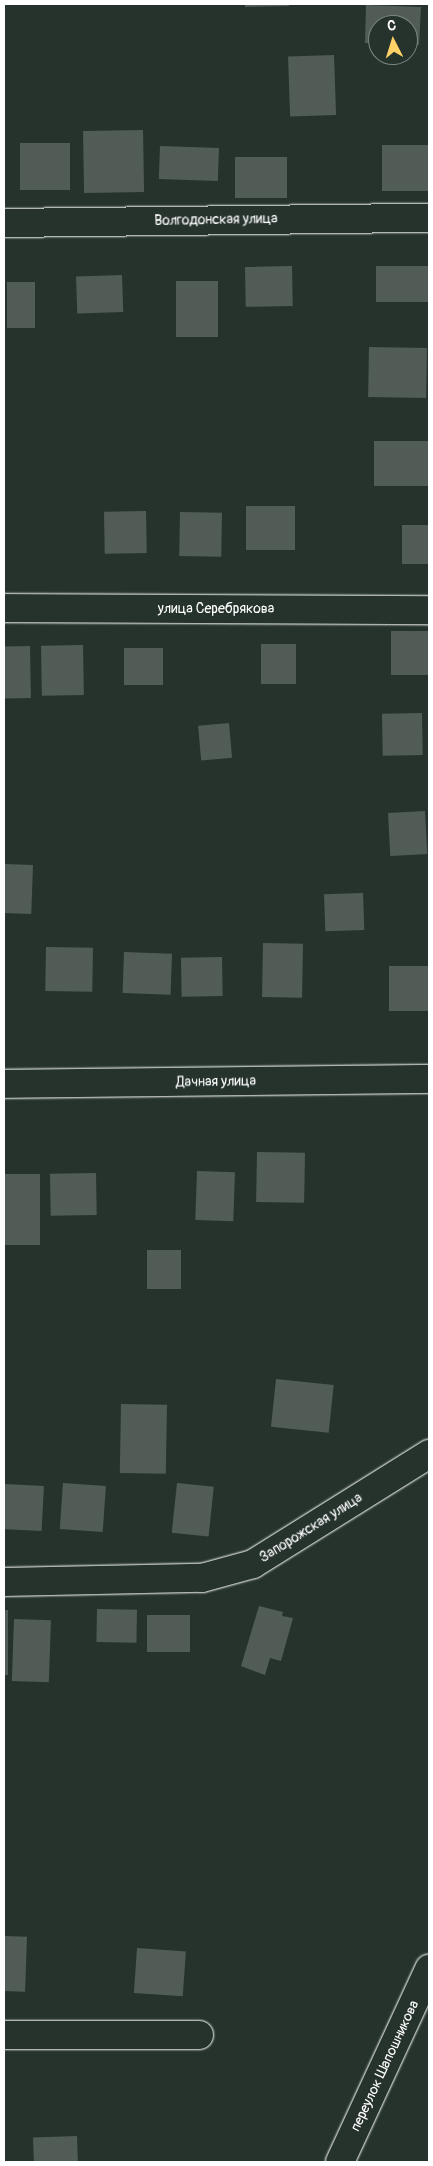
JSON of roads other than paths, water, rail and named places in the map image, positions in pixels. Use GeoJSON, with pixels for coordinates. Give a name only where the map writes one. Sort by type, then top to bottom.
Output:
{"type":"FeatureCollection","features":[{"type":"Feature","properties":{"kind":"street","name":"Волгодонская улица"},"geometry":{"type":"LineString","coordinates":[[4,223],[429,218]]}},
{"type":"Feature","properties":{"kind":"street","name":"улица Серебрякова"},"geometry":{"type":"LineString","coordinates":[[4,608],[429,610]]}},
{"type":"Feature","properties":{"kind":"street","name":"Дачная улица"},"geometry":{"type":"LineString","coordinates":[[4,1084],[429,1079]]}},
{"type":"Feature","properties":{"kind":"street","name":"Запорожская улица"},"geometry":{"type":"LineString","coordinates":[[4,1582],[202,1578],[253,1564],[429,1454]]}},
{"type":"Feature","properties":{"kind":"street","name":"переулок Шапошникова"},"geometry":{"type":"LineString","coordinates":[[340,2162],[429,1970]]}},
{"type":"Feature","properties":{"kind":"street"},"geometry":{"type":"LineString","coordinates":[[4,2035],[199,2035]]}}]}
